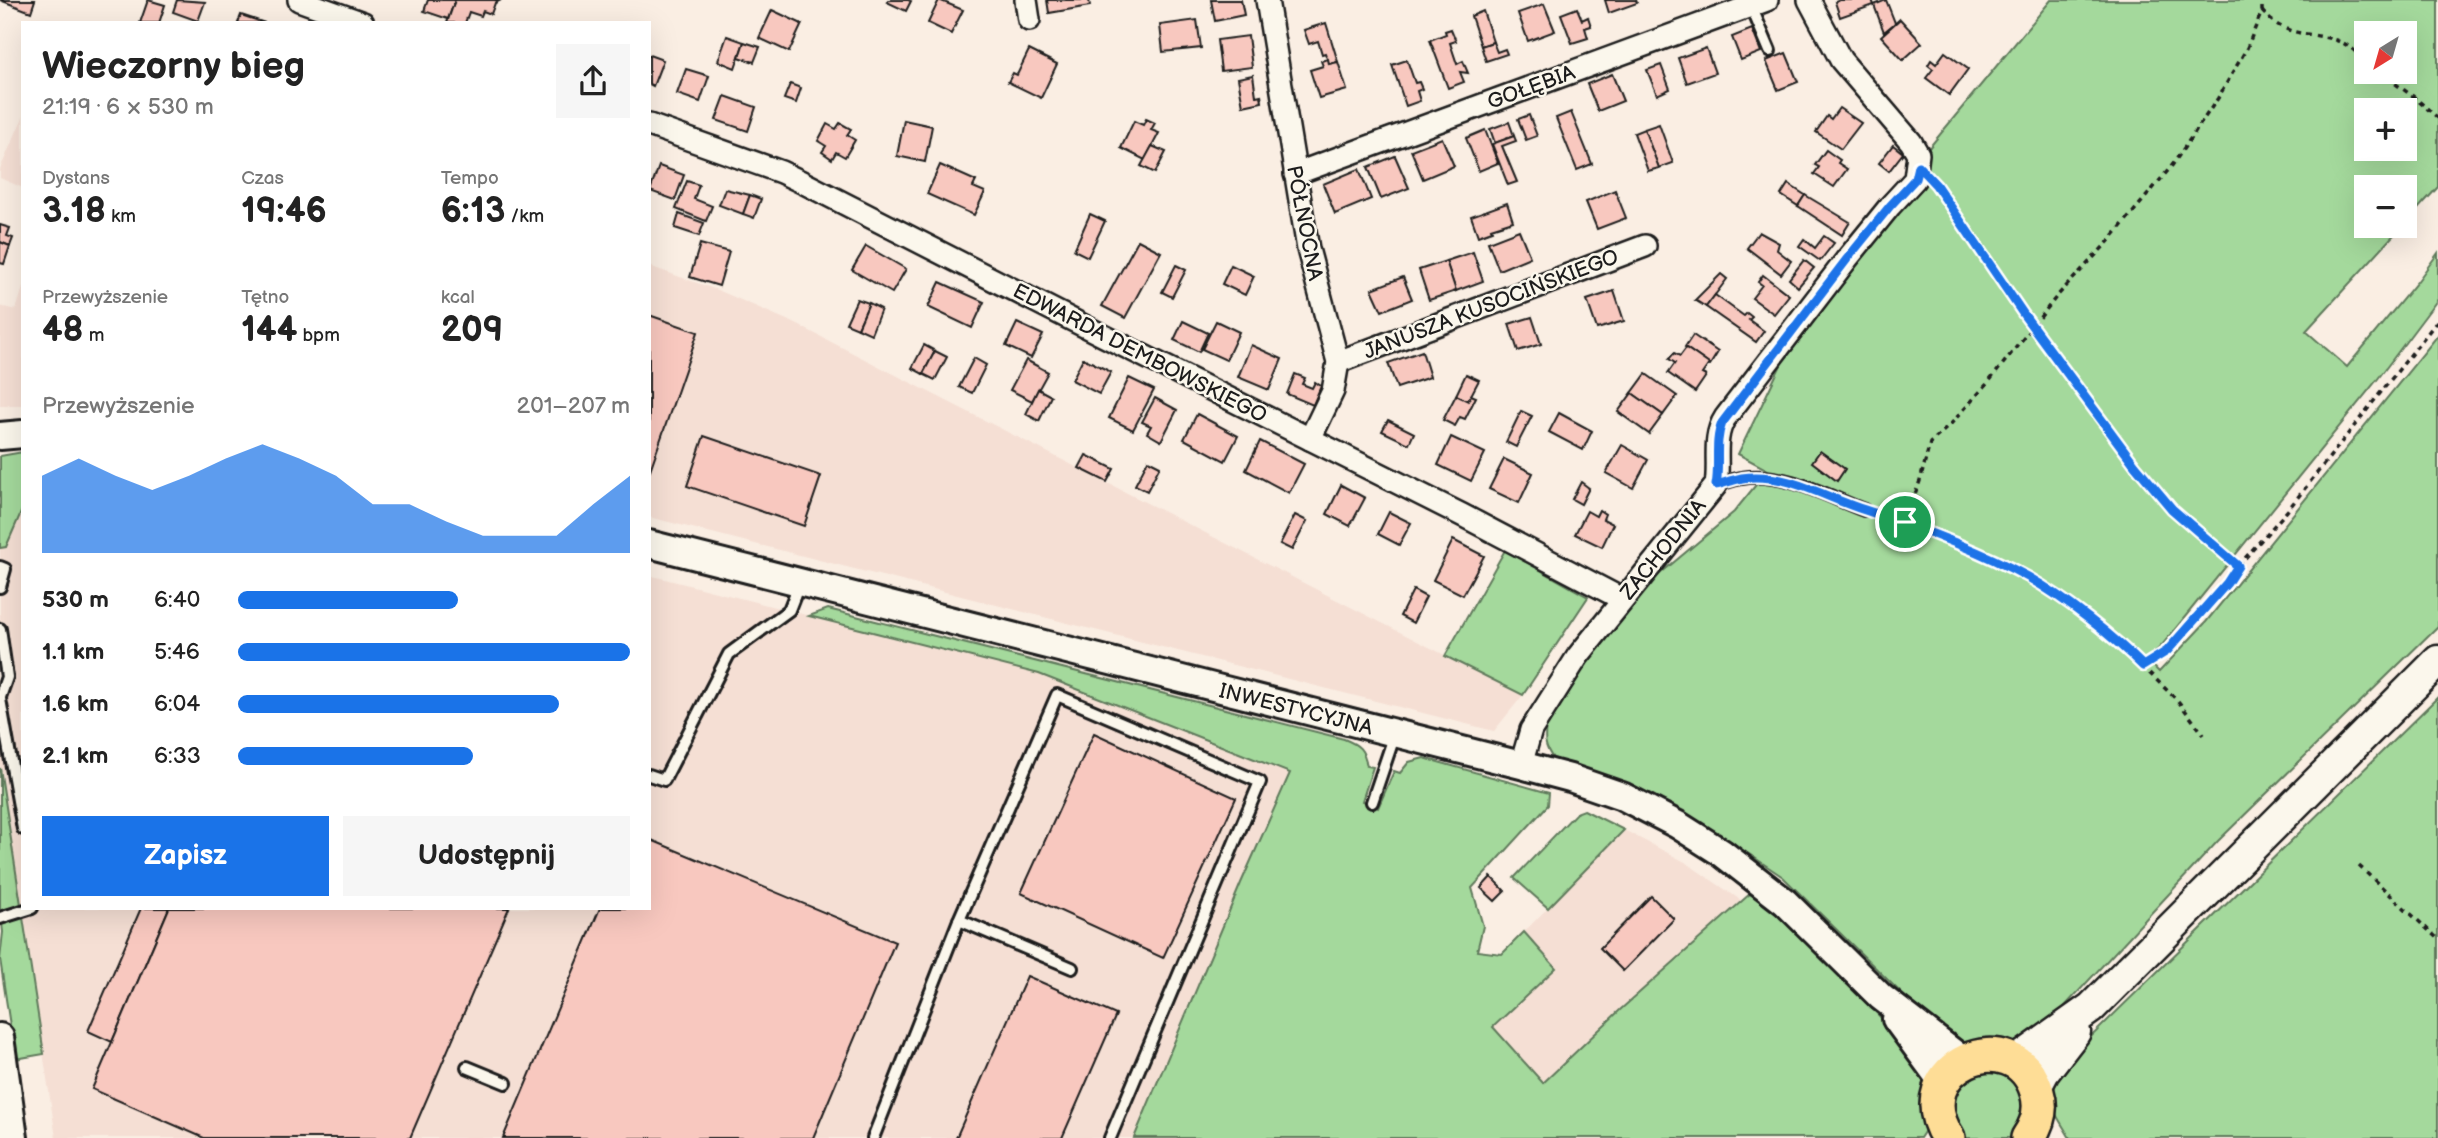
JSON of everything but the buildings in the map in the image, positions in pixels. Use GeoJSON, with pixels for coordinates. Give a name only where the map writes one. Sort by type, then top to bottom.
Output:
{"type":"FeatureCollection","features":[{"type":"Feature","properties":{"kind":"main road"},"geometry":{"type":"LineString","coordinates":[[2026,1075],[2044,1072],[2091,1008],[2438,662]]}},
{"type":"Feature","properties":{"kind":"main road"},"geometry":{"type":"LineString","coordinates":[[1943,1135],[1937,1106],[1953,1072],[1984,1055],[1995,1055],[2026,1075],[2039,1109],[2033,1135]]}},
{"type":"Feature","properties":{"kind":"street"},"geometry":{"type":"LineString","coordinates":[[299,0],[357,21]]}},
{"type":"Feature","properties":{"kind":"street","name":"PÓŁNOCNA"},"geometry":{"type":"LineString","coordinates":[[1267,0],[1308,250],[1338,362],[1333,391],[1310,439]]}},
{"type":"Feature","properties":{"kind":"street"},"geometry":{"type":"LineString","coordinates":[[1809,0],[1842,60],[1911,142],[1918,154],[1918,166]]}},
{"type":"Feature","properties":{"kind":"street","name":"GOŁĘBIA"},"geometry":{"type":"LineString","coordinates":[[1295,174],[1759,3]]}},
{"type":"Feature","properties":{"kind":"street","name":"EDWARDA DEMBOWSKIEGO"},"geometry":{"type":"LineString","coordinates":[[651,126],[781,172],[804,183],[1622,599]]}},
{"type":"Feature","properties":{"kind":"street","name":"ZACHODNIA"},"geometry":{"type":"LineString","coordinates":[[1521,765],[1531,730],[1577,656],[1716,485],[1719,471],[1718,434],[1722,423],[1856,248],[1915,179],[1918,166]]}},
{"type":"Feature","properties":{"kind":"street","name":"JANUSZA KUSOCIŃSKIEGO"},"geometry":{"type":"LineString","coordinates":[[1338,362],[1645,246]]}},
{"type":"Feature","properties":{"kind":"street"},"geometry":{"type":"LineString","coordinates":[[0,436],[21,434]]}},
{"type":"Feature","properties":{"kind":"street","name":"INWESTYCYJNA"},"geometry":{"type":"LineString","coordinates":[[651,545],[1521,765],[1622,796],[1678,825],[1722,853],[1785,902],[1953,1072]]}},
{"type":"Feature","properties":{"kind":"street"},"geometry":{"type":"LineString","coordinates":[[0,1037],[15,1138]]}},
{"type":"Feature","properties":{"kind":"lane"},"geometry":{"type":"LineString","coordinates":[[1759,3],[1770,51]]}},
{"type":"Feature","properties":{"kind":"lane"},"geometry":{"type":"LineString","coordinates":[[1716,485],[1744,478],[1766,478],[1792,483],[1864,510]]}},
{"type":"Feature","properties":{"kind":"lane"},"geometry":{"type":"LineString","coordinates":[[0,567],[5,569],[0,587]]}},
{"type":"Feature","properties":{"kind":"lane"},"geometry":{"type":"LineString","coordinates":[[651,776],[664,780],[729,654],[789,610],[800,582]]}},
{"type":"Feature","properties":{"kind":"lane"},"geometry":{"type":"LineString","coordinates":[[0,629],[6,677],[0,698],[21,818]]}},
{"type":"Feature","properties":{"kind":"lane"},"geometry":{"type":"LineString","coordinates":[[873,1138],[959,920],[1057,695],[1261,782],[1110,1138]]}},
{"type":"Feature","properties":{"kind":"lane"},"geometry":{"type":"LineString","coordinates":[[1372,802],[1395,734]]}},
{"type":"Feature","properties":{"kind":"lane"},"geometry":{"type":"LineString","coordinates":[[0,918],[26,910]]}},
{"type":"Feature","properties":{"kind":"lane"},"geometry":{"type":"LineString","coordinates":[[959,920],[1072,968]]}},
{"type":"Feature","properties":{"kind":"lane"},"geometry":{"type":"LineString","coordinates":[[467,1067],[506,1083]]}},
{"type":"Feature","properties":{"kind":"path"},"geometry":{"type":"LineString","coordinates":[[1905,522],[1930,443],[1987,384],[2032,327],[2171,167],[2218,98],[2247,48],[2262,11],[2262,0]]}},
{"type":"Feature","properties":{"kind":"path"},"geometry":{"type":"LineString","coordinates":[[2262,11],[2272,23],[2290,31],[2340,41],[2354,51]]}},
{"type":"Feature","properties":{"kind":"path"},"geometry":{"type":"LineString","coordinates":[[2396,84],[2438,118]]}},
{"type":"Feature","properties":{"kind":"path"},"geometry":{"type":"LineString","coordinates":[[1918,166],[1936,185],[2032,327],[2135,465],[2172,509],[2238,566]]}},
{"type":"Feature","properties":{"kind":"path"},"geometry":{"type":"LineString","coordinates":[[2143,666],[2167,651],[2227,583],[2438,320]]}},
{"type":"Feature","properties":{"kind":"path"},"geometry":{"type":"LineString","coordinates":[[1864,510],[1905,522],[2029,578],[2127,650],[2178,701],[2204,734]]}},
{"type":"Feature","properties":{"kind":"path"},"geometry":{"type":"LineString","coordinates":[[2359,866],[2438,939]]}},
{"type":"Feature","properties":{"kind":"shaded area"},"geometry":{"type":"Polygon","coordinates":[[[21,122],[21,187],[0,178],[0,169],[21,122]]]}},
{"type":"Feature","properties":{"kind":"shaded area"},"geometry":{"type":"Polygon","coordinates":[[[651,267],[720,291],[794,323],[1523,695],[1494,731],[651,518],[651,267]]]}},
{"type":"Feature","properties":{"kind":"shaded area"},"geometry":{"type":"Polygon","coordinates":[[[21,294],[21,405],[0,405],[0,306],[16,310],[21,294]]]}},
{"type":"Feature","properties":{"kind":"shaded area"},"geometry":{"type":"Polygon","coordinates":[[[21,513],[21,907],[0,768],[0,548],[6,547],[21,513]]]}},
{"type":"Feature","properties":{"kind":"shaded area"},"geometry":{"type":"Polygon","coordinates":[[[651,576],[1039,674],[1291,773],[1241,883],[1134,1138],[56,1138],[21,910],[651,910],[651,576]]]}},
{"type":"Feature","properties":{"kind":"shaded area"},"geometry":{"type":"Polygon","coordinates":[[[1624,830],[1685,862],[1742,901],[1543,1083],[1493,1027],[1556,968],[1524,932],[1624,830]]]}},
{"type":"Feature","properties":{"kind":"green space"},"geometry":{"type":"Polygon","coordinates":[[[2051,0],[2438,0],[2438,187],[2417,210],[2417,175],[2354,175],[2354,238],[2391,238],[2306,331],[2347,367],[2438,253],[2438,299],[2377,380],[2163,644],[2147,660],[2159,672],[2206,622],[2438,335],[2438,626],[2218,841],[2040,1033],[2017,1052],[1974,1048],[1948,1039],[1783,877],[1660,801],[1553,758],[1545,740],[1546,726],[1585,660],[1649,583],[1734,512],[1768,470],[1738,454],[1793,340],[1889,218],[1920,190],[1928,149],[2051,0]]]}},
{"type":"Feature","properties":{"kind":"green space"},"geometry":{"type":"Polygon","coordinates":[[[21,452],[21,513],[6,547],[0,548],[0,456],[21,452]]]}},
{"type":"Feature","properties":{"kind":"green space"},"geometry":{"type":"Polygon","coordinates":[[[1505,550],[1588,597],[1523,695],[1445,656],[1505,550]]]}},
{"type":"Feature","properties":{"kind":"green space"},"geometry":{"type":"Polygon","coordinates":[[[828,609],[1344,739],[1360,748],[1367,766],[1373,767],[1362,801],[1378,808],[1394,771],[1400,773],[1409,762],[1424,758],[1549,793],[1548,805],[1472,888],[1483,926],[1477,951],[1502,954],[1524,932],[1556,968],[1493,1027],[1543,1083],[1752,892],[1784,917],[1834,966],[1911,1051],[1930,1078],[1926,1129],[1920,1138],[1134,1138],[1290,773],[1039,674],[809,616],[828,609]]]}},
{"type":"Feature","properties":{"kind":"green space"},"geometry":{"type":"Polygon","coordinates":[[[2438,697],[2438,1138],[2070,1138],[2054,1111],[2051,1097],[2060,1067],[2438,697]]]}},
{"type":"Feature","properties":{"kind":"green space"},"geometry":{"type":"Polygon","coordinates":[[[0,768],[44,1054],[15,1059],[0,959],[3,932],[0,908],[0,768]]]}},
{"type":"Feature","properties":{"kind":"green space"},"geometry":{"type":"Polygon","coordinates":[[[1584,810],[1624,830],[1548,908],[1514,878],[1576,813],[1584,810]]]}},
{"type":"Feature","properties":{"kind":"green space"},"geometry":{"type":"Polygon","coordinates":[[[1981,1070],[2012,1076],[2028,1105],[2014,1138],[1965,1138],[1961,1135],[1951,1110],[1957,1087],[1981,1070]]]}},
{"type":"Feature","properties":{"kind":"route"},"geometry":{"type":"LineString","coordinates":[[1918,166],[1936,185],[2024,315],[2135,465],[2172,509],[2238,566],[2227,583],[2167,651],[2143,666],[2080,613],[2029,578],[1905,522],[1792,483],[1766,478],[1744,478],[1716,485],[1719,471],[1718,434],[1722,423],[1847,259],[1915,179],[1918,166]]}}]}
